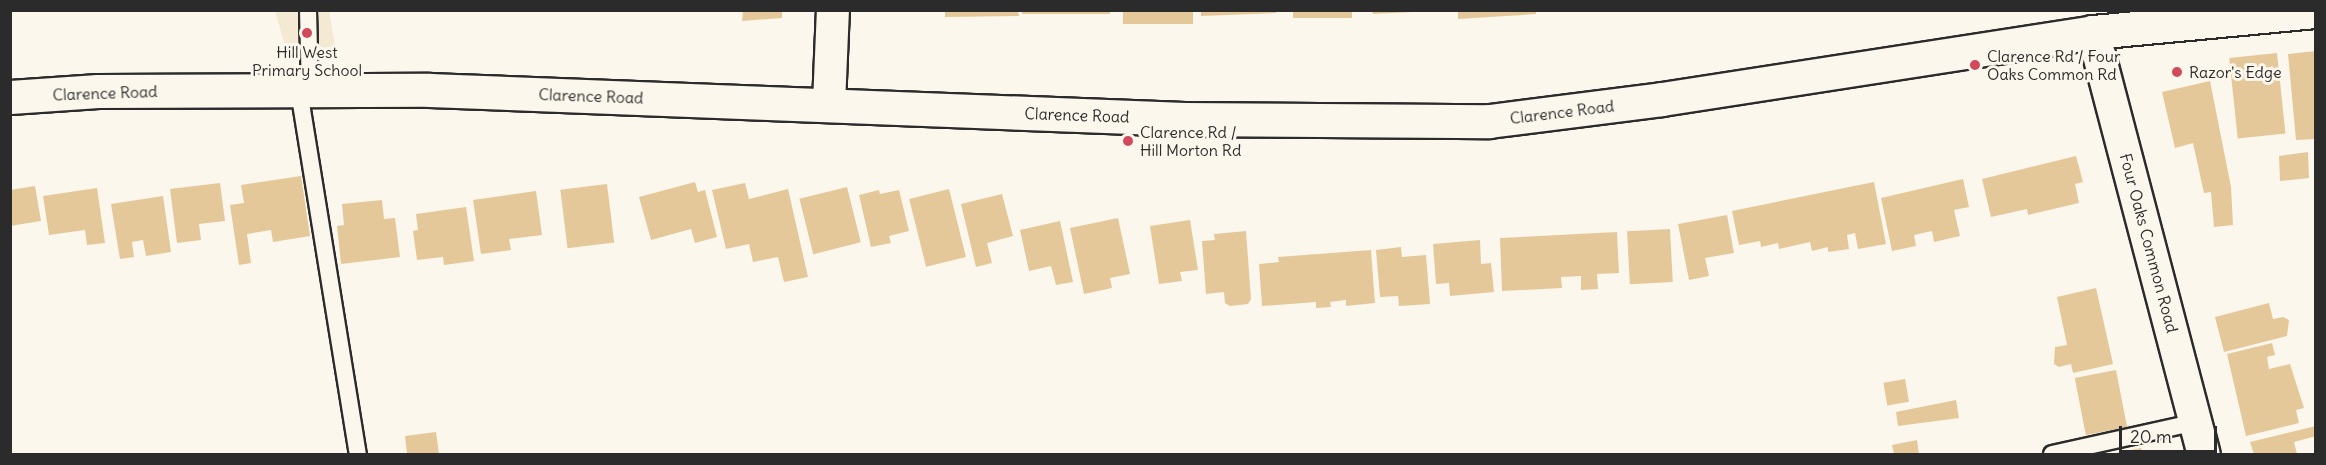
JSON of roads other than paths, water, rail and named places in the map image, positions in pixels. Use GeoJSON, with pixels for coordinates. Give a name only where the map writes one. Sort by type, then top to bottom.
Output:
{"type":"FeatureCollection","features":[{"type":"Feature","properties":{"kind":"street"},"geometry":{"type":"LineString","coordinates":[[829,104],[833,10]]}},
{"type":"Feature","properties":{"kind":"street","name":"Clarence Road"},"geometry":{"type":"LineString","coordinates":[[10,97],[98,91],[429,90],[1196,119],[1489,121],[1662,99],[2093,32],[2316,11]]}},
{"type":"Feature","properties":{"kind":"street","name":"Four Oaks Common Road"},"geometry":{"type":"LineString","coordinates":[[2093,32],[2204,454]]}},
{"type":"Feature","properties":{"kind":"lane"},"geometry":{"type":"LineString","coordinates":[[308,10],[305,91],[358,454]]}},
{"type":"Feature","properties":{"kind":"lane"},"geometry":{"type":"LineString","coordinates":[[2052,454],[2196,422]]}},
{"type":"Feature","properties":{"kind":"place","name":"Hill West Primary School"},"geometry":{"type":"Point","coordinates":[307,33]}},
{"type":"Feature","properties":{"kind":"place","name":"Clarence Rd / Four Oaks Common Rd"},"geometry":{"type":"Point","coordinates":[1975,65]}},
{"type":"Feature","properties":{"kind":"place","name":"Razor's Edge"},"geometry":{"type":"Point","coordinates":[2177,72]}},
{"type":"Feature","properties":{"kind":"place","name":"Clarence Rd / Hill Morton Rd"},"geometry":{"type":"Point","coordinates":[1128,141]}}]}
